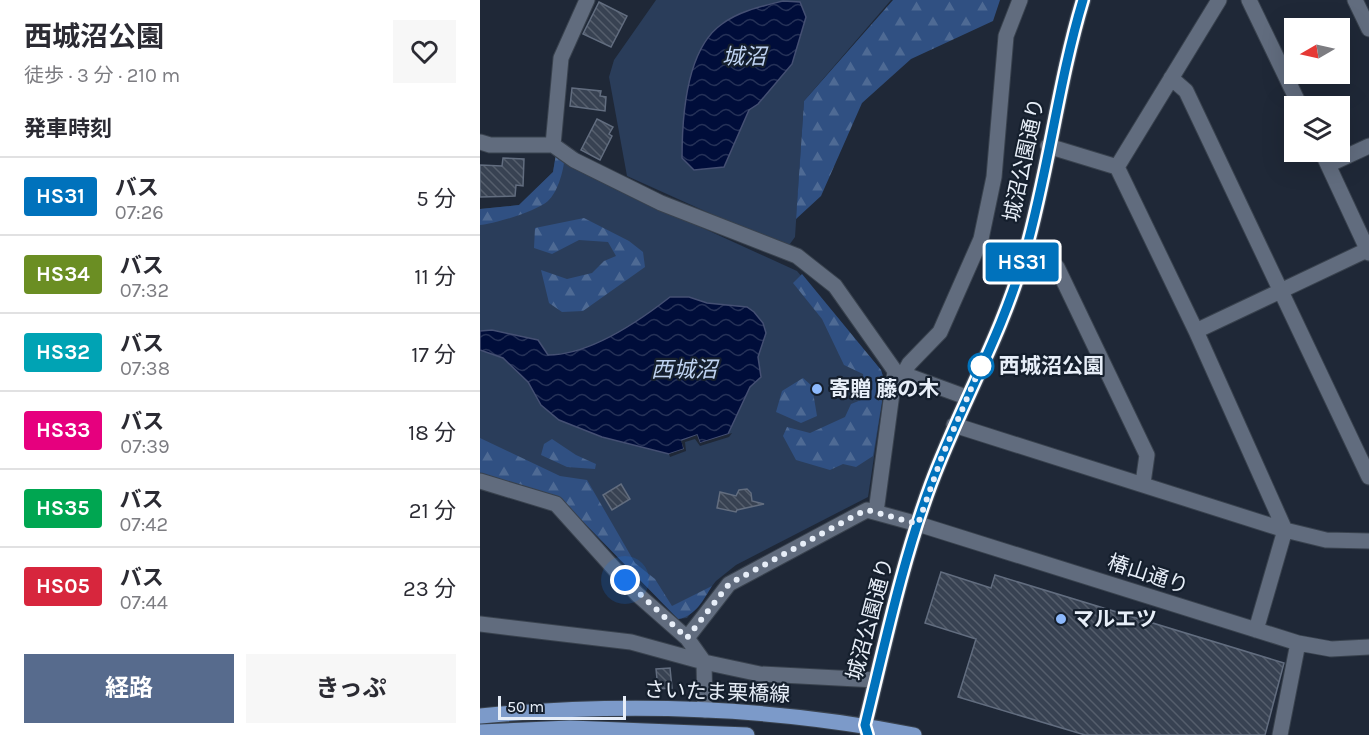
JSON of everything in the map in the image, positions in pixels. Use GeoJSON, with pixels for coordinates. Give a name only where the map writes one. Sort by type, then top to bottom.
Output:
{"type":"FeatureCollection","features":[{"type":"Feature","properties":{"kind":"main road","name":"さいたま栗橋線"},"geometry":{"type":"LineString","coordinates":[[480,716],[570,711],[705,710],[914,735]]}},
{"type":"Feature","properties":{"kind":"main road","name":"さいたま栗橋線"},"geometry":{"type":"LineString","coordinates":[[480,732],[570,728],[747,735]]}},
{"type":"Feature","properties":{"kind":"street"},"geometry":{"type":"LineString","coordinates":[[553,145],[561,58],[586,0]]}},
{"type":"Feature","properties":{"kind":"street"},"geometry":{"type":"LineString","coordinates":[[687,638],[729,584],[744,574],[858,514],[867,510],[876,512],[899,373],[940,332],[981,239],[994,177],[1006,36],[1020,0]]}},
{"type":"Feature","properties":{"kind":"street","name":"城沼公園通り"},"geometry":{"type":"LineString","coordinates":[[866,730],[876,680],[918,524],[954,425],[999,323],[1025,253],[1083,0]]}},
{"type":"Feature","properties":{"kind":"street"},"geometry":{"type":"LineString","coordinates":[[1117,167],[1219,0]]}},
{"type":"Feature","properties":{"kind":"street"},"geometry":{"type":"LineString","coordinates":[[1249,0],[1295,96]]}},
{"type":"Feature","properties":{"kind":"street"},"geometry":{"type":"LineString","coordinates":[[1355,0],[1369,29]]}},
{"type":"Feature","properties":{"kind":"street"},"geometry":{"type":"LineString","coordinates":[[1171,78],[1186,91],[1369,477]]}},
{"type":"Feature","properties":{"kind":"street"},"geometry":{"type":"LineString","coordinates":[[480,142],[490,145],[553,145],[578,162],[661,203],[797,256],[836,286],[899,373],[966,397]]}},
{"type":"Feature","properties":{"kind":"street"},"geometry":{"type":"LineString","coordinates":[[1048,146],[1117,167],[1197,331],[1285,530],[1256,630]]}},
{"type":"Feature","properties":{"kind":"street"},"geometry":{"type":"LineString","coordinates":[[1350,151],[1369,146]]}},
{"type":"Feature","properties":{"kind":"street"},"geometry":{"type":"LineString","coordinates":[[1197,331],[1280,290],[1368,252],[1327,162]]}},
{"type":"Feature","properties":{"kind":"street"},"geometry":{"type":"LineString","coordinates":[[1025,253],[1056,267],[1147,455],[1143,483]]}},
{"type":"Feature","properties":{"kind":"street"},"geometry":{"type":"LineString","coordinates":[[954,425],[1143,483],[1285,530],[1326,540],[1369,541]]}},
{"type":"Feature","properties":{"kind":"street"},"geometry":{"type":"LineString","coordinates":[[480,481],[556,504],[637,594],[687,638],[704,662],[705,710]]}},
{"type":"Feature","properties":{"kind":"street","name":"椿山通り"},"geometry":{"type":"LineString","coordinates":[[876,512],[1298,643],[1331,649],[1369,647]]}},
{"type":"Feature","properties":{"kind":"street"},"geometry":{"type":"LineString","coordinates":[[480,624],[632,642],[704,662],[760,674],[876,680]]}},
{"type":"Feature","properties":{"kind":"street"},"geometry":{"type":"LineString","coordinates":[[1280,735],[1298,643]]}},
{"type":"Feature","properties":{"kind":"shaded area"},"geometry":{"type":"Polygon","coordinates":[[[656,0],[891,0],[804,101],[795,237],[787,248],[627,176],[609,77],[614,60],[656,0]]]}},
{"type":"Feature","properties":{"kind":"shaded area"},"geometry":{"type":"Polygon","coordinates":[[[556,154],[589,176],[797,271],[881,370],[885,383],[868,497],[736,565],[716,581],[687,618],[678,619],[560,498],[480,473],[480,209],[519,205],[553,172],[556,154]]]}},
{"type":"Feature","properties":{"kind":"green space"},"geometry":{"type":"Polygon","coordinates":[[[893,0],[1000,0],[993,21],[911,59],[862,103],[821,196],[796,219],[804,101],[893,0]]]}},
{"type":"Feature","properties":{"kind":"green space"},"geometry":{"type":"Polygon","coordinates":[[[556,154],[564,162],[557,188],[548,201],[535,209],[480,225],[480,209],[519,205],[553,172],[556,154]]]}},
{"type":"Feature","properties":{"kind":"green space"},"geometry":{"type":"Polygon","coordinates":[[[584,218],[629,241],[643,252],[645,267],[583,311],[562,312],[549,303],[541,270],[567,279],[592,273],[604,261],[616,256],[608,242],[579,240],[552,254],[534,248],[535,228],[584,218]]]}},
{"type":"Feature","properties":{"kind":"green space"},"geometry":{"type":"Polygon","coordinates":[[[802,274],[881,370],[885,383],[873,456],[856,467],[843,464],[830,470],[796,460],[783,436],[787,427],[810,433],[845,417],[851,404],[866,398],[863,374],[844,365],[822,319],[793,283],[802,274]]]}},
{"type":"Feature","properties":{"kind":"green space"},"geometry":{"type":"Polygon","coordinates":[[[803,378],[812,386],[817,416],[801,423],[776,412],[782,391],[803,378]]]}},
{"type":"Feature","properties":{"kind":"green space"},"geometry":{"type":"Polygon","coordinates":[[[480,438],[560,476],[587,480],[635,563],[655,579],[672,606],[712,586],[702,602],[689,615],[678,619],[560,498],[480,473],[480,438]]]}},
{"type":"Feature","properties":{"kind":"green space"},"geometry":{"type":"Polygon","coordinates":[[[552,439],[576,455],[596,464],[595,469],[567,467],[541,455],[544,444],[552,439]]]}},
{"type":"Feature","properties":{"kind":"water","name":"城沼"},"geometry":{"type":"Polygon","coordinates":[[[783,1],[800,2],[806,17],[792,64],[758,104],[749,110],[724,167],[694,170],[682,158],[683,124],[688,85],[701,50],[710,35],[729,19],[783,1]]]}},
{"type":"Feature","properties":{"kind":"water","name":"西城沼"},"geometry":{"type":"Polygon","coordinates":[[[670,297],[689,297],[707,303],[747,307],[763,323],[766,333],[758,357],[761,377],[750,387],[728,434],[700,443],[697,435],[682,440],[684,449],[669,454],[602,437],[559,420],[541,405],[528,382],[503,358],[480,350],[480,331],[492,330],[538,340],[548,355],[564,354],[613,335],[670,297]]]}},
{"type":"Feature","properties":{"kind":"pier"},"geometry":{"type":"Polygon","coordinates":[[[732,433],[729,437],[700,446],[695,439],[685,442],[686,451],[670,457],[669,454],[684,449],[681,441],[697,435],[700,443],[732,433]]]}},
{"type":"Feature","properties":{"kind":"building"},"geometry":{"type":"Polygon","coordinates":[[[599,2],[627,16],[611,47],[583,34],[599,2]]]}},
{"type":"Feature","properties":{"kind":"building"},"geometry":{"type":"Polygon","coordinates":[[[572,88],[601,91],[600,96],[606,97],[605,111],[570,106],[572,88]]]}},
{"type":"Feature","properties":{"kind":"building"},"geometry":{"type":"Polygon","coordinates":[[[597,119],[613,127],[609,134],[612,136],[600,160],[581,150],[597,119]]]}},
{"type":"Feature","properties":{"kind":"building"},"geometry":{"type":"Polygon","coordinates":[[[503,158],[524,159],[523,186],[516,185],[515,196],[480,197],[480,165],[502,166],[503,158]]]}},
{"type":"Feature","properties":{"kind":"building"},"geometry":{"type":"Polygon","coordinates":[[[621,484],[630,499],[612,510],[603,495],[621,484]]]}},
{"type":"Feature","properties":{"kind":"building"},"geometry":{"type":"Polygon","coordinates":[[[747,489],[751,493],[752,501],[764,504],[736,512],[717,508],[720,492],[736,496],[739,490],[747,489]]]}},
{"type":"Feature","properties":{"kind":"building","name":"マルエツ"},"geometry":{"type":"Polygon","coordinates":[[[941,572],[991,588],[995,575],[1284,663],[1265,735],[1085,735],[958,697],[976,639],[925,623],[941,572]]]}},
{"type":"Feature","properties":{"kind":"building"},"geometry":{"type":"Polygon","coordinates":[[[670,668],[672,688],[658,689],[656,669],[670,668]]]}},
{"type":"Feature","properties":{"kind":"bus line","name":"HS31"},"geometry":{"type":"LineString","coordinates":[[868,735],[865,725],[895,600],[930,485],[1008,303],[1025,253],[1063,78],[1083,0]]}},
{"type":"Feature","properties":{"kind":"place","name":"西城沼公園"},"geometry":{"type":"Point","coordinates":[981,366]}},
{"type":"Feature","properties":{"kind":"place","name":"寄贈 藤の木"},"geometry":{"type":"Point","coordinates":[817,389]}},
{"type":"Feature","properties":{"kind":"place","name":"マルエツ"},"geometry":{"type":"Point","coordinates":[1061,619]}},
{"type":"Feature","properties":{"kind":"route"},"geometry":{"type":"LineString","coordinates":[[625,580],[637,594],[687,638],[729,584],[858,514],[867,510],[918,524],[930,485],[983,361],[981,366]]}}]}
